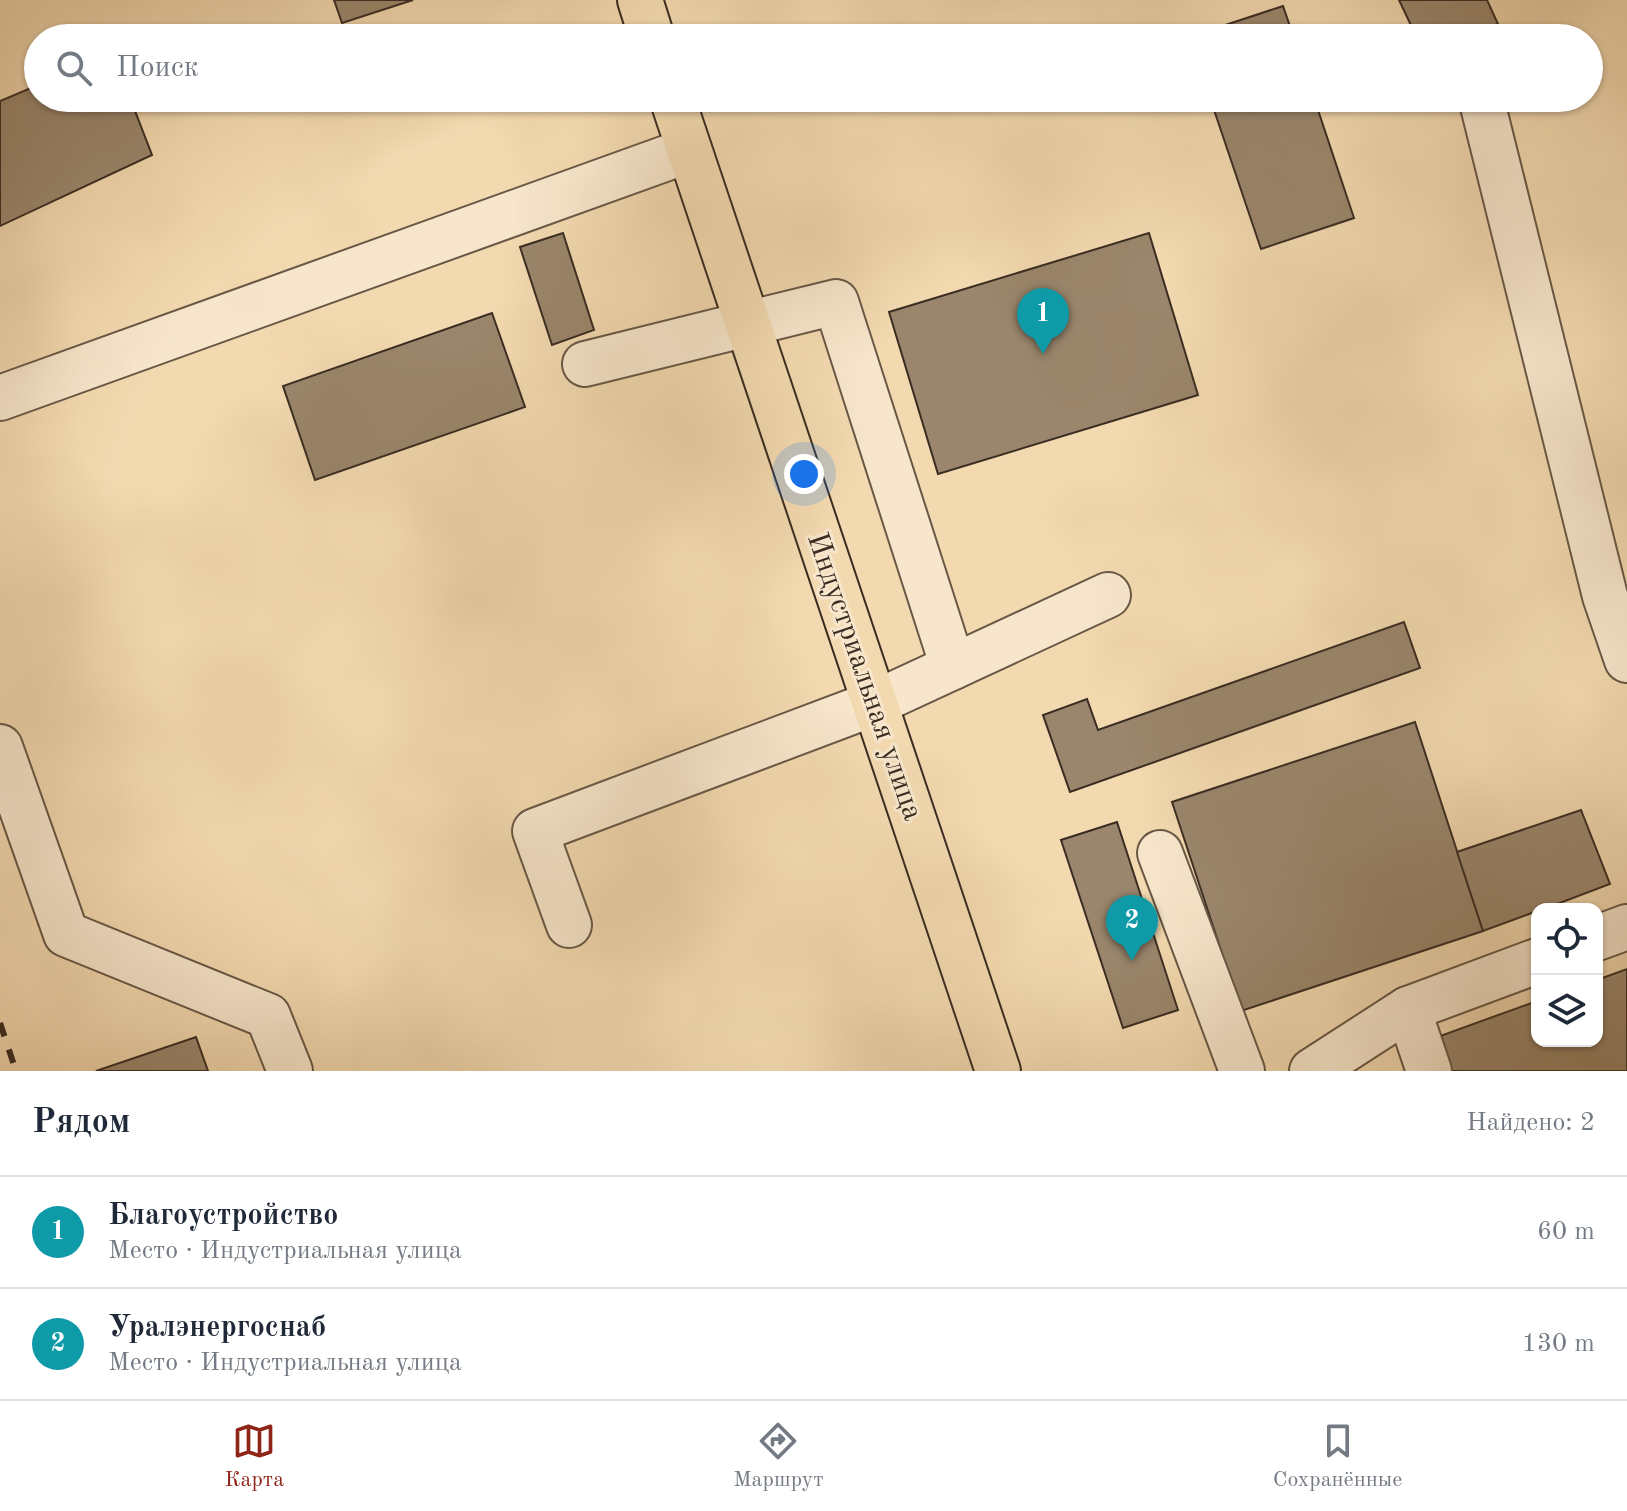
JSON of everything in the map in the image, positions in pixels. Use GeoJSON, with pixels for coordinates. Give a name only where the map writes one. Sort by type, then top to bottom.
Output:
{"type":"FeatureCollection","features":[{"type":"Feature","properties":{"kind":"main road"},"geometry":{"type":"LineString","coordinates":[[640,0],[648,24]]}},
{"type":"Feature","properties":{"kind":"main road","name":"Индустриальная улица"},"geometry":{"type":"LineString","coordinates":[[677,112],[998,1071]]}},
{"type":"Feature","properties":{"kind":"lane"},"geometry":{"type":"LineString","coordinates":[[1484,112],[1605,596],[1627,660]]}},
{"type":"Feature","properties":{"kind":"lane"},"geometry":{"type":"LineString","coordinates":[[0,398],[689,150]]}},
{"type":"Feature","properties":{"kind":"lane"},"geometry":{"type":"LineString","coordinates":[[585,364],[836,302],[953,667]]}},
{"type":"Feature","properties":{"kind":"lane"},"geometry":{"type":"LineString","coordinates":[[569,925],[535,831],[875,703],[1108,595]]}},
{"type":"Feature","properties":{"kind":"lane"},"geometry":{"type":"LineString","coordinates":[[0,747],[66,934],[268,1016],[290,1071]]}},
{"type":"Feature","properties":{"kind":"lane"},"geometry":{"type":"LineString","coordinates":[[1160,853],[1242,1071]]}},
{"type":"Feature","properties":{"kind":"lane"},"geometry":{"type":"LineString","coordinates":[[1603,936],[1627,927]]}},
{"type":"Feature","properties":{"kind":"lane"},"geometry":{"type":"LineString","coordinates":[[1312,1071],[1408,1009],[1531,963]]}},
{"type":"Feature","properties":{"kind":"lane"},"geometry":{"type":"LineString","coordinates":[[1408,1009],[1429,1071]]}},
{"type":"Feature","properties":{"kind":"building"},"geometry":{"type":"Polygon","coordinates":[[[334,0],[413,0],[342,23],[334,0]]]}},
{"type":"Feature","properties":{"kind":"building"},"geometry":{"type":"Polygon","coordinates":[[[1399,0],[1487,0],[1498,24],[1410,24],[1399,0]]]}},
{"type":"Feature","properties":{"kind":"building"},"geometry":{"type":"Polygon","coordinates":[[[1283,6],[1289,24],[1228,24],[1283,6]]]}},
{"type":"Feature","properties":{"kind":"building"},"geometry":{"type":"Polygon","coordinates":[[[24,91],[24,112],[135,112],[152,155],[0,226],[0,101],[24,91]]]}},
{"type":"Feature","properties":{"kind":"building"},"geometry":{"type":"Polygon","coordinates":[[[1215,112],[1319,112],[1354,218],[1261,249],[1215,112]]]}},
{"type":"Feature","properties":{"kind":"building"},"geometry":{"type":"Polygon","coordinates":[[[563,233],[594,330],[552,345],[520,247],[563,233]]]}},
{"type":"Feature","properties":{"kind":"building"},"geometry":{"type":"Polygon","coordinates":[[[1149,233],[1198,395],[938,474],[889,312],[1149,233]]]}},
{"type":"Feature","properties":{"kind":"building"},"geometry":{"type":"Polygon","coordinates":[[[492,313],[525,407],[315,480],[283,386],[492,313]]]}},
{"type":"Feature","properties":{"kind":"building"},"geometry":{"type":"Polygon","coordinates":[[[1404,622],[1420,668],[1070,792],[1043,715],[1087,699],[1098,730],[1404,622]]]}},
{"type":"Feature","properties":{"kind":"building"},"geometry":{"type":"Polygon","coordinates":[[[1415,722],[1483,931],[1241,1011],[1172,802],[1415,722]]]}},
{"type":"Feature","properties":{"kind":"building"},"geometry":{"type":"Polygon","coordinates":[[[1581,810],[1610,884],[1560,903],[1531,903],[1531,913],[1483,931],[1457,852],[1581,810]]]}},
{"type":"Feature","properties":{"kind":"building"},"geometry":{"type":"Polygon","coordinates":[[[1117,822],[1178,1010],[1123,1028],[1061,840],[1117,822]]]}},
{"type":"Feature","properties":{"kind":"building"},"geometry":{"type":"Polygon","coordinates":[[[1627,969],[1627,1071],[1438,1071],[1429,1040],[1531,1003],[1531,1047],[1603,1047],[1603,978],[1627,969]]]}},
{"type":"Feature","properties":{"kind":"building"},"geometry":{"type":"Polygon","coordinates":[[[196,1037],[208,1071],[96,1071],[196,1037]]]}},
{"type":"Feature","properties":{"kind":"railway"},"geometry":{"type":"LineString","coordinates":[[0,1023],[16,1071]]}},
{"type":"Feature","properties":{"kind":"place","name":"Благоустройство"},"geometry":{"type":"Point","coordinates":[1043,354]}},
{"type":"Feature","properties":{"kind":"place","name":"Уралэнергоснаб"},"geometry":{"type":"Point","coordinates":[1132,961]}}]}
